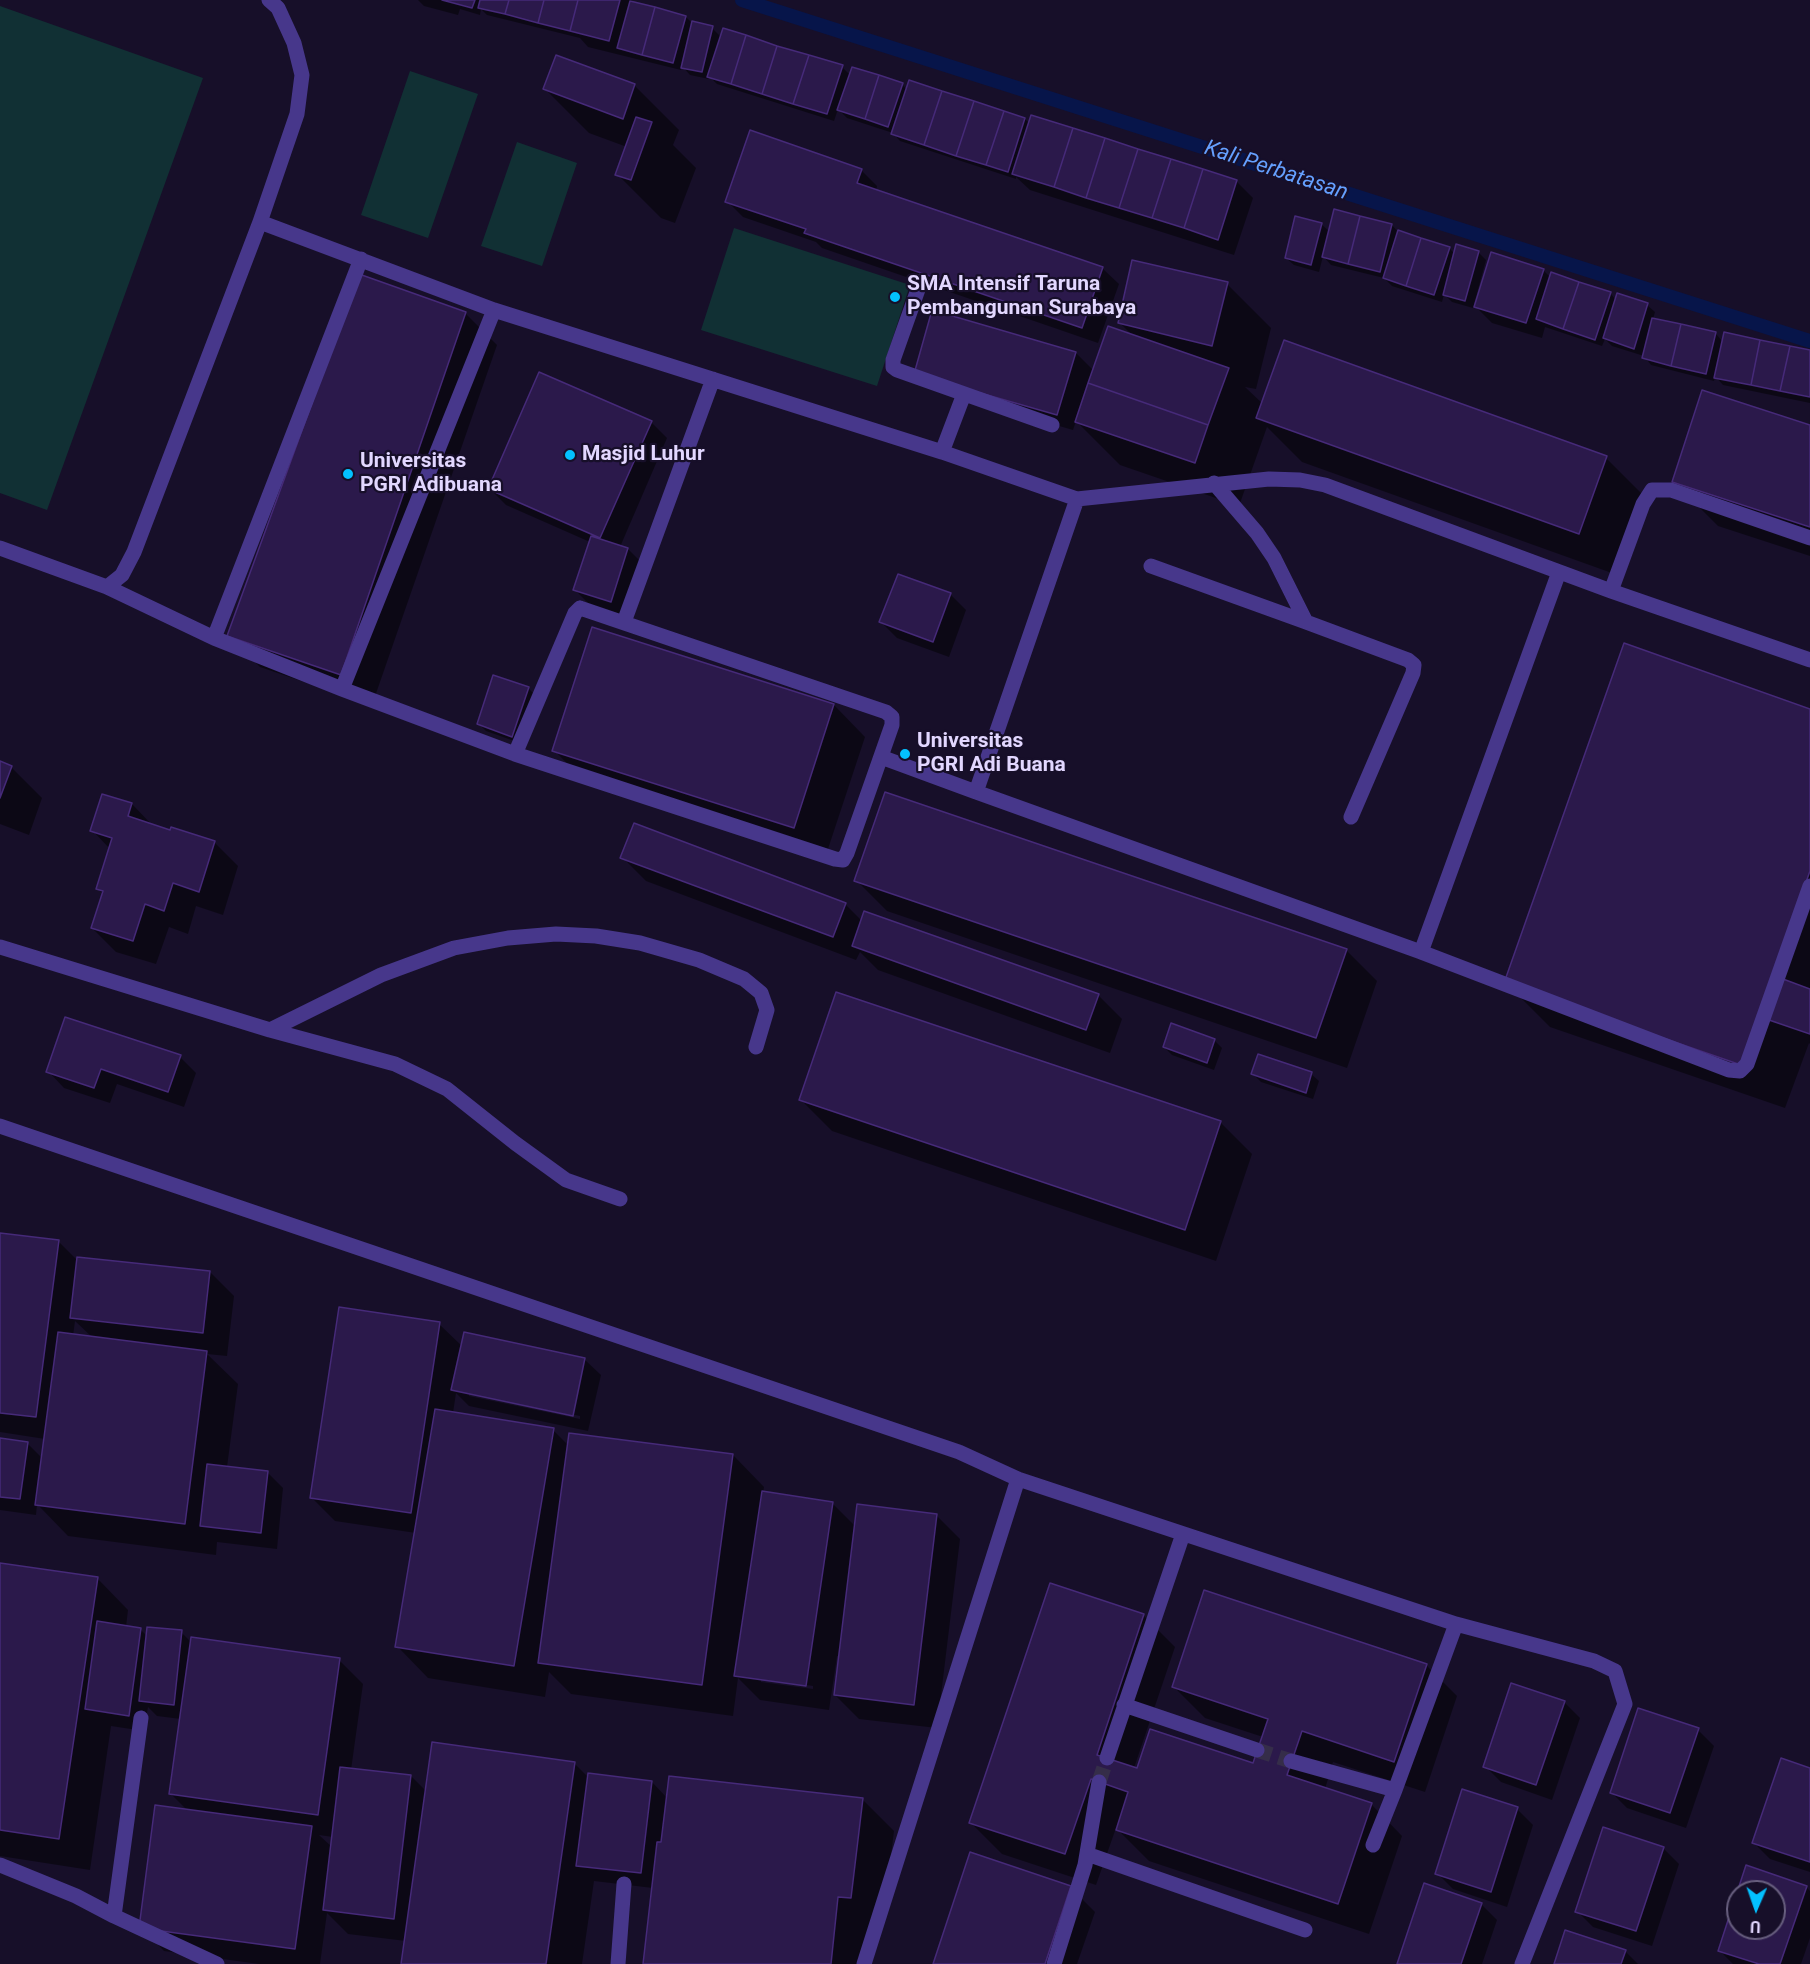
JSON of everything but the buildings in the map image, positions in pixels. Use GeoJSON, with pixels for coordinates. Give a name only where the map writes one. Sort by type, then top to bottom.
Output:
{"type":"FeatureCollection","features":[{"type":"Feature","properties":{"kind":"street"},"geometry":{"type":"LineString","coordinates":[[107,587],[122,575],[134,552],[260,222],[297,114],[302,75],[294,43],[278,8],[269,0]]}},
{"type":"Feature","properties":{"kind":"street"},"geometry":{"type":"LineString","coordinates":[[260,222],[494,310],[942,452],[1077,499],[1269,478],[1300,480],[1325,485],[1611,591],[1810,660]]}},
{"type":"Feature","properties":{"kind":"street"},"geometry":{"type":"LineString","coordinates":[[214,638],[361,259]]}},
{"type":"Feature","properties":{"kind":"street"},"geometry":{"type":"LineString","coordinates":[[921,281],[893,360],[893,367],[1052,425]]}},
{"type":"Feature","properties":{"kind":"street"},"geometry":{"type":"LineString","coordinates":[[342,689],[494,310]]}},
{"type":"Feature","properties":{"kind":"street"},"geometry":{"type":"LineString","coordinates":[[624,622],[713,379]]}},
{"type":"Feature","properties":{"kind":"street"},"geometry":{"type":"LineString","coordinates":[[942,452],[964,394]]}},
{"type":"Feature","properties":{"kind":"street"},"geometry":{"type":"LineString","coordinates":[[1214,483],[1257,533],[1274,558],[1306,622]]}},
{"type":"Feature","properties":{"kind":"street"},"geometry":{"type":"LineString","coordinates":[[1611,591],[1643,504],[1652,490],[1671,490],[1810,538]]}},
{"type":"Feature","properties":{"kind":"street"},"geometry":{"type":"LineString","coordinates":[[976,792],[1077,499]]}},
{"type":"Feature","properties":{"kind":"street"},"geometry":{"type":"LineString","coordinates":[[0,548],[107,587],[214,638],[515,754],[835,859],[843,860],[847,854],[892,725],[892,717],[886,712],[580,608],[575,613],[515,754]]}},
{"type":"Feature","properties":{"kind":"street"},"geometry":{"type":"LineString","coordinates":[[1151,566],[1408,660],[1414,665],[1413,673],[1351,818]]}},
{"type":"Feature","properties":{"kind":"street"},"geometry":{"type":"LineString","coordinates":[[1421,952],[1559,572]]}},
{"type":"Feature","properties":{"kind":"street"},"geometry":{"type":"LineString","coordinates":[[881,757],[1421,952],[1729,1070],[1740,1071],[1747,1064],[1810,886]]}},
{"type":"Feature","properties":{"kind":"street"},"geometry":{"type":"LineString","coordinates":[[270,1030],[381,975],[454,948],[508,938],[556,934],[596,936],[640,943],[699,960],[744,979],[762,993],[767,1010],[756,1047]]}},
{"type":"Feature","properties":{"kind":"street"},"geometry":{"type":"LineString","coordinates":[[0,947],[270,1030],[395,1064],[447,1089],[566,1180],[620,1198]]}},
{"type":"Feature","properties":{"kind":"street"},"geometry":{"type":"LineString","coordinates":[[0,1126],[959,1452],[1018,1479],[1455,1624],[1594,1661],[1615,1671],[1625,1704],[1522,1964]]}},
{"type":"Feature","properties":{"kind":"street"},"geometry":{"type":"LineString","coordinates":[[864,1964],[1018,1479]]}},
{"type":"Feature","properties":{"kind":"street"},"geometry":{"type":"LineString","coordinates":[[1107,1758],[1183,1534]]}},
{"type":"Feature","properties":{"kind":"street"},"geometry":{"type":"LineString","coordinates":[[1373,1845],[1455,1624]]}},
{"type":"Feature","properties":{"kind":"street"},"geometry":{"type":"LineString","coordinates":[[1124,1705],[1257,1749]]}},
{"type":"Feature","properties":{"kind":"street"},"geometry":{"type":"LineString","coordinates":[[114,1916],[141,1718]]}},
{"type":"Feature","properties":{"kind":"street"},"geometry":{"type":"LineString","coordinates":[[1292,1761],[1395,1790]]}},
{"type":"Feature","properties":{"kind":"street"},"geometry":{"type":"LineString","coordinates":[[1054,1964],[1081,1881],[1099,1782]]}},
{"type":"Feature","properties":{"kind":"street"},"geometry":{"type":"LineString","coordinates":[[1087,1854],[1305,1930]]}},
{"type":"Feature","properties":{"kind":"street"},"geometry":{"type":"LineString","coordinates":[[0,1865],[76,1896],[217,1964]]}},
{"type":"Feature","properties":{"kind":"street"},"geometry":{"type":"LineString","coordinates":[[618,1964],[624,1884]]}},
{"type":"Feature","properties":{"kind":"green space"},"geometry":{"type":"Polygon","coordinates":[[[0,6],[203,78],[47,510],[0,493],[0,6]]]}},
{"type":"Feature","properties":{"kind":"green space"},"geometry":{"type":"Polygon","coordinates":[[[410,71],[478,94],[428,238],[361,215],[410,71]]]}},
{"type":"Feature","properties":{"kind":"green space"},"geometry":{"type":"Polygon","coordinates":[[[517,142],[577,163],[542,266],[481,246],[517,142]]]}},
{"type":"Feature","properties":{"kind":"green space"},"geometry":{"type":"Polygon","coordinates":[[[734,228],[910,285],[877,386],[701,330],[734,228]]]}},
{"type":"Feature","properties":{"kind":"waterway","name":"Kali Perbatasan"},"geometry":{"type":"LineString","coordinates":[[742,0],[1810,341]]}},
{"type":"Feature","properties":{"kind":"tunnel"},"geometry":{"type":"LineString","coordinates":[[1257,1750],[1291,1761]]}},
{"type":"Feature","properties":{"kind":"tunnel"},"geometry":{"type":"LineString","coordinates":[[1099,1782],[1107,1758]]}},
{"type":"Feature","properties":{"kind":"place","name":"SMA Intensif Taruna Pembangunan Surabaya"},"geometry":{"type":"Point","coordinates":[895,297]}},
{"type":"Feature","properties":{"kind":"place","name":"Masjid Luhur"},"geometry":{"type":"Point","coordinates":[570,455]}},
{"type":"Feature","properties":{"kind":"place","name":"Universitas PGRI Adibuana"},"geometry":{"type":"Point","coordinates":[348,474]}},
{"type":"Feature","properties":{"kind":"place","name":"Universitas PGRI Adi Buana"},"geometry":{"type":"Point","coordinates":[905,754]}}]}
